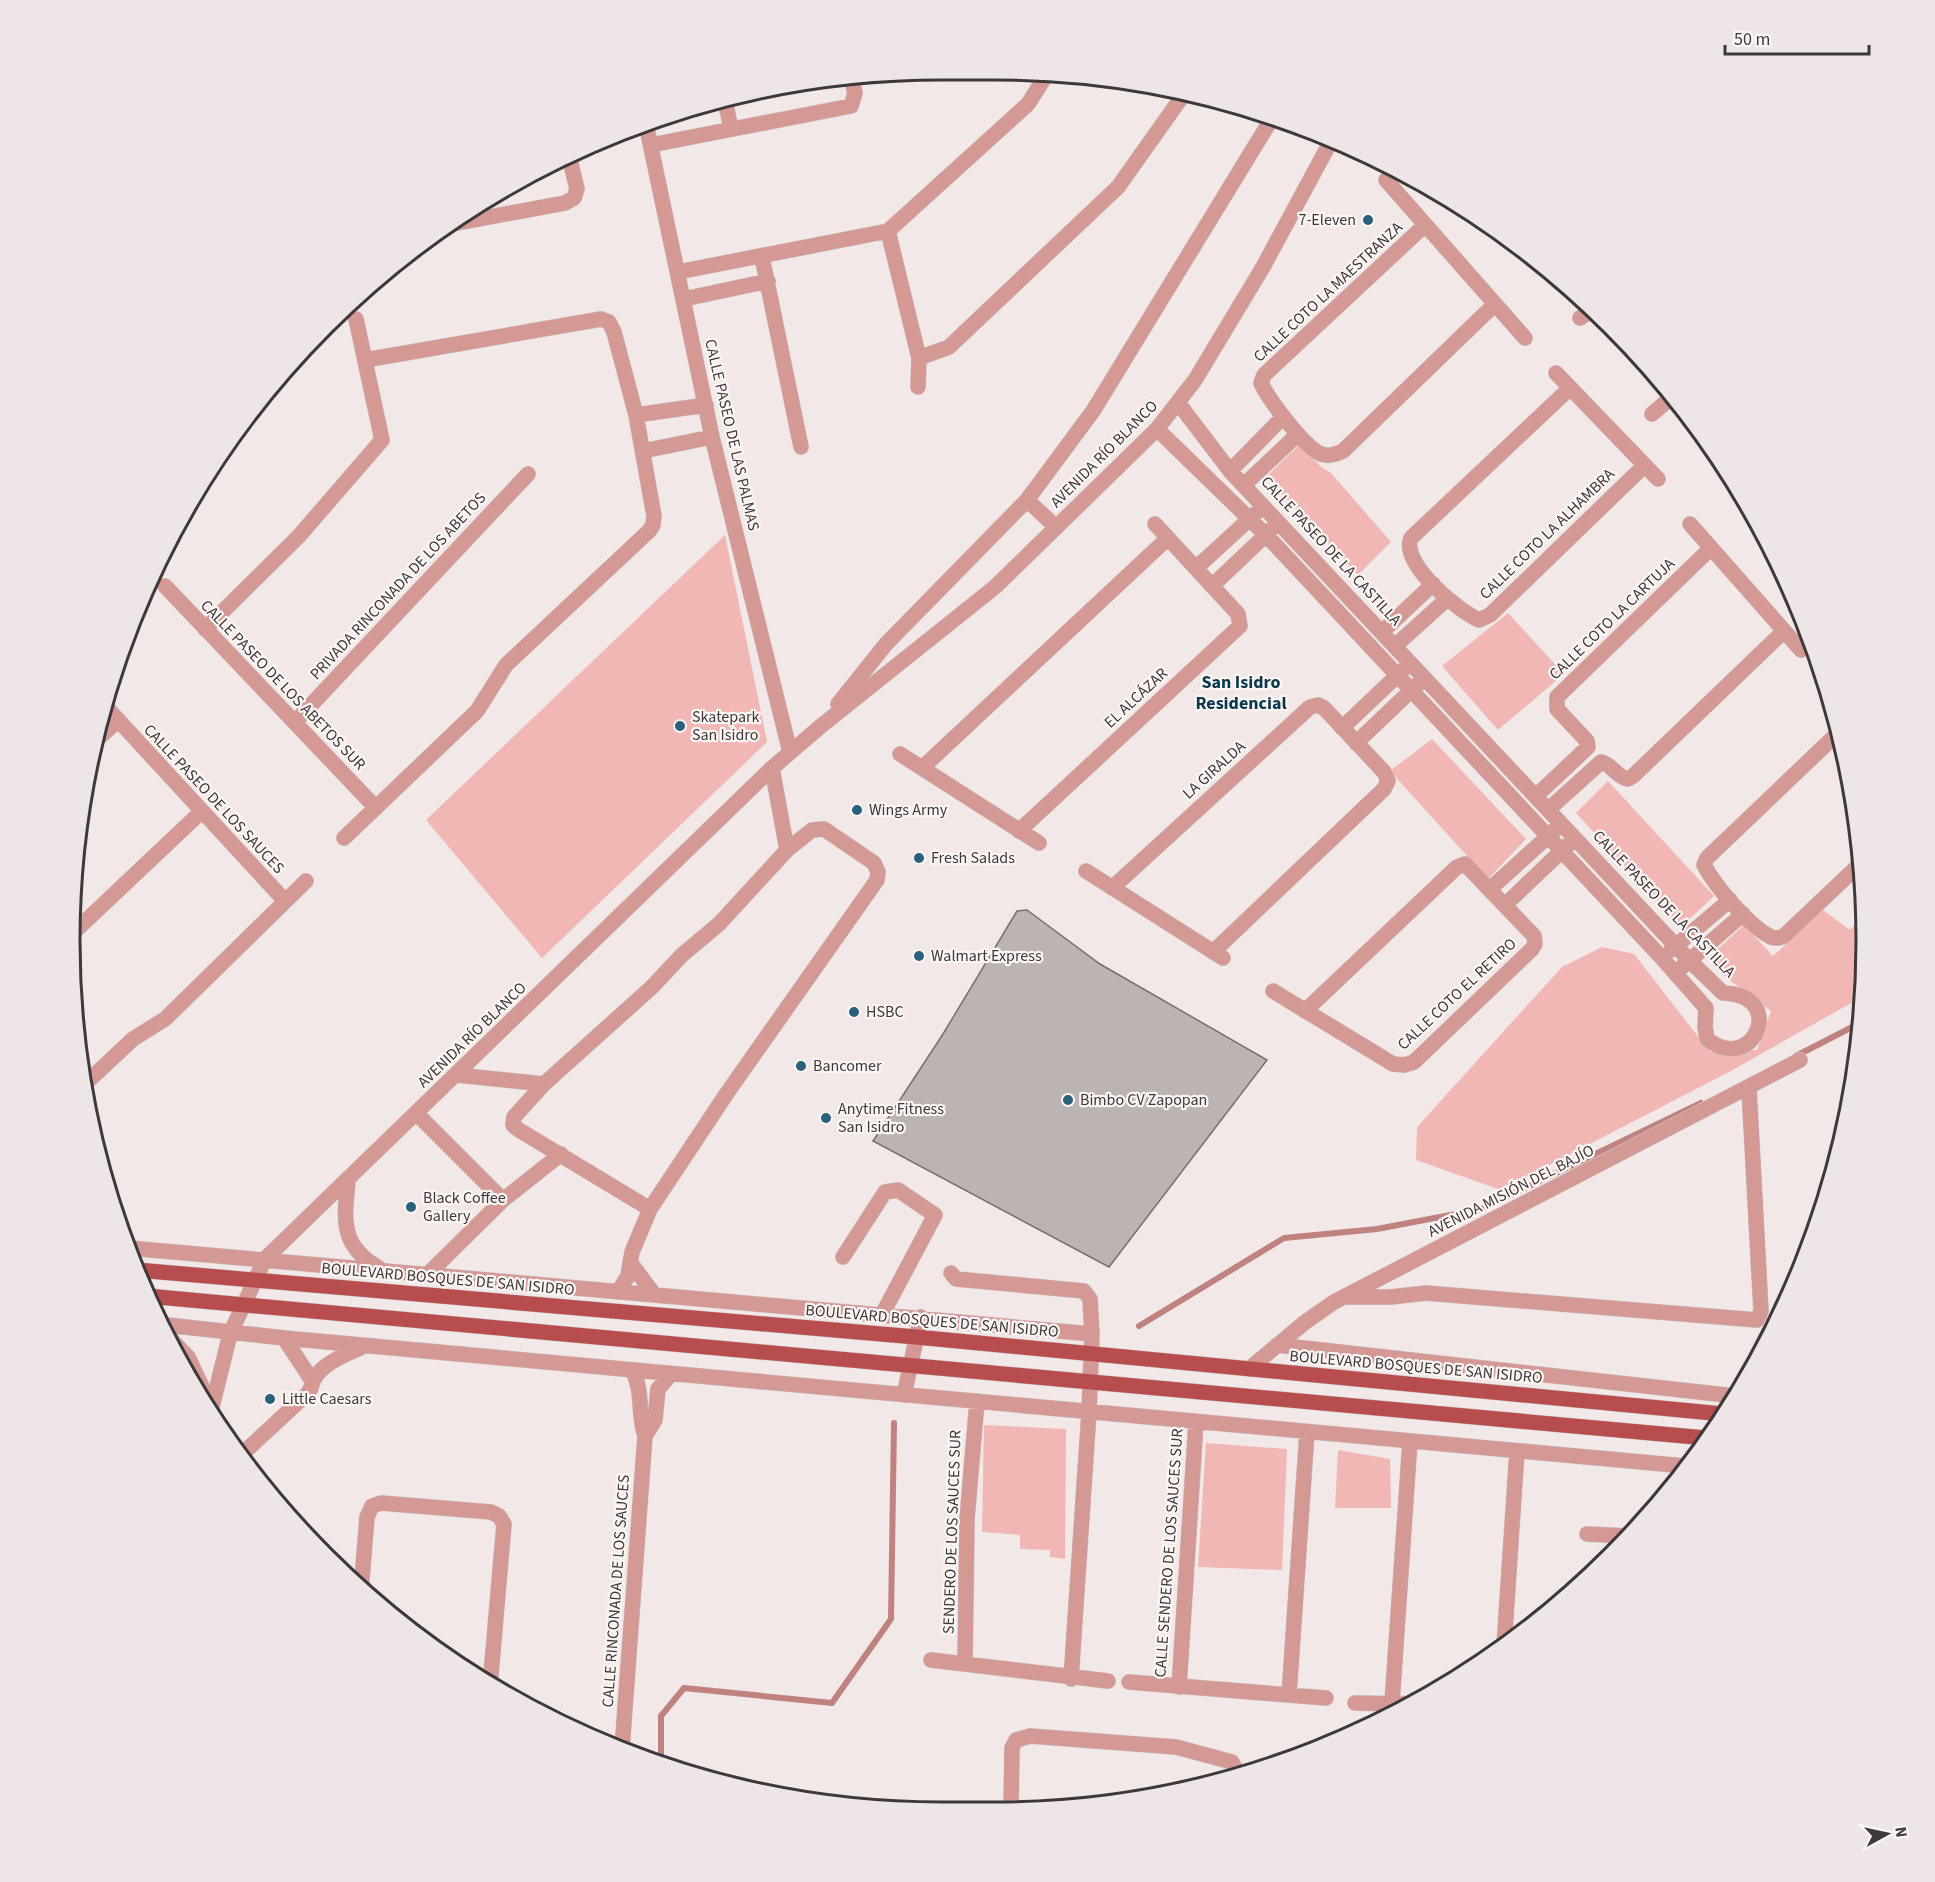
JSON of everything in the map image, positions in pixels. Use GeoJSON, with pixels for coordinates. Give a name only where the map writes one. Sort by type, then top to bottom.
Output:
{"type":"FeatureCollection","features":[{"type":"Feature","properties":{"kind":"main road","name":"BOULEVARD BOSQUES DE SAN ISIDRO"},"geometry":{"type":"LineString","coordinates":[[145,1271],[916,1337],[1715,1412]]}},
{"type":"Feature","properties":{"kind":"main road"},"geometry":{"type":"LineString","coordinates":[[157,1297],[1697,1437]]}},
{"type":"Feature","properties":{"kind":"street"},"geometry":{"type":"LineString","coordinates":[[678,272],[888,231],[1028,104],[1043,81]]}},
{"type":"Feature","properties":{"kind":"street"},"geometry":{"type":"LineString","coordinates":[[651,145],[851,106],[855,93],[853,84]]}},
{"type":"Feature","properties":{"kind":"street"},"geometry":{"type":"LineString","coordinates":[[919,358],[949,347],[1118,187],[1180,100]]}},
{"type":"Feature","properties":{"kind":"street"},"geometry":{"type":"LineString","coordinates":[[726,107],[731,129]]}},
{"type":"Feature","properties":{"kind":"street","name":"AVENIDA RÍO BLANCO"},"geometry":{"type":"LineString","coordinates":[[821,726],[886,644],[1027,500],[1094,411],[1268,124]]}},
{"type":"Feature","properties":{"kind":"street","name":"CALLE PASEO DE LAS PALMAS"},"geometry":{"type":"LineString","coordinates":[[648,131],[712,437],[790,752]]}},
{"type":"Feature","properties":{"kind":"street","name":"AVENIDA RÍO BLANCO"},"geometry":{"type":"LineString","coordinates":[[214,1402],[230,1334],[265,1259],[772,768],[821,726],[996,587],[1157,429],[1179,404],[1263,267],[1328,147]]}},
{"type":"Feature","properties":{"kind":"street"},"geometry":{"type":"LineString","coordinates":[[472,219],[566,203],[574,198],[577,189],[571,163]]}},
{"type":"Feature","properties":{"kind":"street","name":"CALLE COTO LA MAESTRANZA"},"geometry":{"type":"LineString","coordinates":[[1386,180],[1525,338]]}},
{"type":"Feature","properties":{"kind":"street","name":"CALLE COTO LA MAESTRANZA"},"geometry":{"type":"LineString","coordinates":[[1425,225],[1264,375],[1261,383],[1265,391],[1298,434],[1320,454],[1332,456],[1343,450],[1495,304]]}},
{"type":"Feature","properties":{"kind":"street"},"geometry":{"type":"LineString","coordinates":[[888,231],[919,358],[918,387]]}},
{"type":"Feature","properties":{"kind":"street"},"geometry":{"type":"LineString","coordinates":[[762,257],[801,447]]}},
{"type":"Feature","properties":{"kind":"street"},"geometry":{"type":"LineString","coordinates":[[684,299],[768,281]]}},
{"type":"Feature","properties":{"kind":"street"},"geometry":{"type":"LineString","coordinates":[[205,629],[299,536],[378,448],[382,440],[356,318]]}},
{"type":"Feature","properties":{"kind":"street"},"geometry":{"type":"LineString","coordinates":[[344,838],[477,711],[506,665],[653,525],[654,516],[636,415],[614,332],[609,322],[601,319],[365,360]]}},
{"type":"Feature","properties":{"kind":"street"},"geometry":{"type":"LineString","coordinates":[[1556,373],[1658,479]]}},
{"type":"Feature","properties":{"kind":"street","name":"CALLE COTO LA ALHAMBRA"},"geometry":{"type":"LineString","coordinates":[[1570,388],[1411,538],[1408,546],[1411,556],[1447,599],[1479,620],[1490,615],[1644,466]]}},
{"type":"Feature","properties":{"kind":"street"},"geometry":{"type":"LineString","coordinates":[[1652,414],[1665,402]]}},
{"type":"Feature","properties":{"kind":"street","name":"CALLE PASEO DE LA CASTILLA"},"geometry":{"type":"LineString","coordinates":[[1157,429],[1266,535],[1397,675],[1413,689],[1662,957],[1706,1008],[1707,1039],[1724,1048],[1735,1049],[1748,1044],[1757,1032],[1759,1017],[1753,1002],[1740,994],[1723,993],[1690,961],[1230,471],[1179,404]]}},
{"type":"Feature","properties":{"kind":"street"},"geometry":{"type":"LineString","coordinates":[[636,415],[706,405]]}},
{"type":"Feature","properties":{"kind":"street"},"geometry":{"type":"LineString","coordinates":[[1230,471],[1283,417]]}},
{"type":"Feature","properties":{"kind":"street"},"geometry":{"type":"LineString","coordinates":[[1244,485],[1298,434]]}},
{"type":"Feature","properties":{"kind":"street"},"geometry":{"type":"LineString","coordinates":[[644,451],[712,437]]}},
{"type":"Feature","properties":{"kind":"street","name":"PRIVADA RINCONADA DE LOS ABETOS"},"geometry":{"type":"LineString","coordinates":[[294,722],[528,474]]}},
{"type":"Feature","properties":{"kind":"street"},"geometry":{"type":"LineString","coordinates":[[1027,500],[1056,527]]}},
{"type":"Feature","properties":{"kind":"street"},"geometry":{"type":"LineString","coordinates":[[1196,568],[1264,507]]}},
{"type":"Feature","properties":{"kind":"street"},"geometry":{"type":"LineString","coordinates":[[1212,586],[1279,522]]}},
{"type":"Feature","properties":{"kind":"street","name":"EL ALCÁZAR"},"geometry":{"type":"LineString","coordinates":[[1019,831],[1240,626],[1238,614],[1155,524]]}},
{"type":"Feature","properties":{"kind":"street"},"geometry":{"type":"LineString","coordinates":[[1690,524],[1801,650]]}},
{"type":"Feature","properties":{"kind":"street"},"geometry":{"type":"LineString","coordinates":[[922,768],[1168,538]]}},
{"type":"Feature","properties":{"kind":"street","name":"CALLE COTO LA CARTUJA"},"geometry":{"type":"LineString","coordinates":[[1536,796],[1588,747],[1587,741],[1557,709],[1557,697],[1711,548]]}},
{"type":"Feature","properties":{"kind":"street"},"geometry":{"type":"LineString","coordinates":[[1382,632],[1433,584]]}},
{"type":"Feature","properties":{"kind":"street","name":"CALLE PASEO DE LOS ABETOS SUR"},"geometry":{"type":"LineString","coordinates":[[165,586],[376,808]]}},
{"type":"Feature","properties":{"kind":"street"},"geometry":{"type":"LineString","coordinates":[[1395,646],[1447,599]]}},
{"type":"Feature","properties":{"kind":"street"},"geometry":{"type":"LineString","coordinates":[[1549,809],[1601,762],[1606,763],[1622,778],[1628,779],[1634,776],[1784,631]]}},
{"type":"Feature","properties":{"kind":"street"},"geometry":{"type":"LineString","coordinates":[[1342,728],[1412,663]]}},
{"type":"Feature","properties":{"kind":"street"},"geometry":{"type":"LineString","coordinates":[[1356,742],[1425,677]]}},
{"type":"Feature","properties":{"kind":"street","name":"LA GIRALDA"},"geometry":{"type":"LineString","coordinates":[[1086,871],[1112,888],[1218,955],[1384,789],[1388,781],[1384,772],[1324,708],[1318,705],[1310,707],[1112,888]]}},
{"type":"Feature","properties":{"kind":"street","name":"CALLE PASEO DE LOS SAUCES"},"geometry":{"type":"LineString","coordinates":[[112,715],[285,901]]}},
{"type":"Feature","properties":{"kind":"street"},"geometry":{"type":"LineString","coordinates":[[1831,740],[1707,858],[1704,865],[1743,914],[1770,937],[1777,939],[1784,936],[1853,871]]}},
{"type":"Feature","properties":{"kind":"street"},"geometry":{"type":"LineString","coordinates":[[900,754],[1039,843]]}},
{"type":"Feature","properties":{"kind":"street"},"geometry":{"type":"LineString","coordinates":[[772,768],[787,850]]}},
{"type":"Feature","properties":{"kind":"street"},"geometry":{"type":"LineString","coordinates":[[80,926],[201,812]]}},
{"type":"Feature","properties":{"kind":"street"},"geometry":{"type":"LineString","coordinates":[[1490,889],[1563,824]]}},
{"type":"Feature","properties":{"kind":"street"},"geometry":{"type":"LineString","coordinates":[[618,1292],[628,1276],[630,1262],[650,1209],[738,1077],[877,880],[878,872],[874,863],[824,829],[812,830],[787,850],[719,924],[682,955],[652,987],[544,1084],[514,1117],[513,1125],[650,1209]]}},
{"type":"Feature","properties":{"kind":"street"},"geometry":{"type":"LineString","coordinates":[[1505,905],[1576,837]]}},
{"type":"Feature","properties":{"kind":"street","name":"CALLE COTO EL RETIRO"},"geometry":{"type":"LineString","coordinates":[[1274,991],[1305,1011],[1393,1064],[1404,1065],[1414,1062],[1532,950],[1535,944],[1534,936],[1471,867],[1465,864],[1457,867],[1305,1011]]}},
{"type":"Feature","properties":{"kind":"street","name":"CALLE PASEO DE LOS SAUCES"},"geometry":{"type":"LineString","coordinates":[[91,1078],[134,1038],[165,1019],[306,881]]}},
{"type":"Feature","properties":{"kind":"street"},"geometry":{"type":"LineString","coordinates":[[1662,957],[1678,946],[1730,900]]}},
{"type":"Feature","properties":{"kind":"street"},"geometry":{"type":"LineString","coordinates":[[1676,973],[1743,914]]}},
{"type":"Feature","properties":{"kind":"street","name":"AVENIDA MISIÓN DEL BAJÍO"},"geometry":{"type":"LineString","coordinates":[[1249,1369],[1304,1323],[1344,1297],[1749,1089],[1800,1060]]}},
{"type":"Feature","properties":{"kind":"street"},"geometry":{"type":"LineString","coordinates":[[457,1074],[544,1084]]}},
{"type":"Feature","properties":{"kind":"street"},"geometry":{"type":"LineString","coordinates":[[1344,1297],[1392,1297],[1426,1293],[1757,1320],[1761,1311],[1749,1089]]}},
{"type":"Feature","properties":{"kind":"street"},"geometry":{"type":"LineString","coordinates":[[417,1114],[503,1200]]}},
{"type":"Feature","properties":{"kind":"street"},"geometry":{"type":"LineString","coordinates":[[428,1274],[503,1200],[561,1154]]}},
{"type":"Feature","properties":{"kind":"street"},"geometry":{"type":"LineString","coordinates":[[348,1181],[345,1213],[350,1242],[366,1261],[384,1271]]}},
{"type":"Feature","properties":{"kind":"street"},"geometry":{"type":"LineString","coordinates":[[843,1257],[885,1192],[898,1190],[932,1212],[934,1221],[883,1313]]}},
{"type":"Feature","properties":{"kind":"street","name":"BOULEVARD BOSQUES DE SAN ISIDRO"},"geometry":{"type":"LineString","coordinates":[[137,1249],[618,1292],[883,1313],[1092,1334]]}},
{"type":"Feature","properties":{"kind":"street"},"geometry":{"type":"LineString","coordinates":[[630,1262],[653,1293]]}},
{"type":"Feature","properties":{"kind":"street"},"geometry":{"type":"LineString","coordinates":[[951,1274],[956,1279],[1084,1291],[1090,1299],[1092,1334],[1089,1412],[1071,1679]]}},
{"type":"Feature","properties":{"kind":"street"},"geometry":{"type":"LineString","coordinates":[[904,1395],[921,1317]]}},
{"type":"Feature","properties":{"kind":"street"},"geometry":{"type":"LineString","coordinates":[[170,1326],[230,1334],[1677,1465]]}},
{"type":"Feature","properties":{"kind":"street"},"geometry":{"type":"LineString","coordinates":[[284,1338],[313,1382]]}},
{"type":"Feature","properties":{"kind":"street","name":"BOULEVARD BOSQUES DE SAN ISIDRO"},"geometry":{"type":"LineString","coordinates":[[1277,1345],[1725,1395]]}},
{"type":"Feature","properties":{"kind":"street"},"geometry":{"type":"LineString","coordinates":[[247,1450],[308,1394],[313,1382],[325,1367],[338,1358],[365,1346]]}},
{"type":"Feature","properties":{"kind":"street"},"geometry":{"type":"LineString","coordinates":[[186,1354],[194,1370]]}},
{"type":"Feature","properties":{"kind":"street","name":"CALLE RINCONADA DE LOS SAUCES"},"geometry":{"type":"LineString","coordinates":[[623,1741],[645,1436],[639,1419],[639,1389],[632,1370]]}},
{"type":"Feature","properties":{"kind":"street","name":"CALLE RINCONADA DE LOS SAUCES"},"geometry":{"type":"LineString","coordinates":[[645,1436],[655,1420],[658,1389],[671,1374]]}},
{"type":"Feature","properties":{"kind":"street","name":"SENDERO DE LOS SAUCES SUR"},"geometry":{"type":"LineString","coordinates":[[965,1664],[967,1519],[977,1401]]}},
{"type":"Feature","properties":{"kind":"street","name":"CALLE SENDERO DE LOS SAUCES SUR"},"geometry":{"type":"LineString","coordinates":[[1179,1687],[1196,1422]]}},
{"type":"Feature","properties":{"kind":"street"},"geometry":{"type":"LineString","coordinates":[[1289,1695],[1307,1432]]}},
{"type":"Feature","properties":{"kind":"street"},"geometry":{"type":"LineString","coordinates":[[1392,1703],[1410,1441]]}},
{"type":"Feature","properties":{"kind":"street"},"geometry":{"type":"LineString","coordinates":[[1505,1634],[1517,1451]]}},
{"type":"Feature","properties":{"kind":"street"},"geometry":{"type":"LineString","coordinates":[[362,1579],[367,1517],[372,1506],[381,1503],[491,1512],[499,1516],[504,1524],[491,1675]]}},
{"type":"Feature","properties":{"kind":"street"},"geometry":{"type":"LineString","coordinates":[[1587,1534],[1615,1538]]}},
{"type":"Feature","properties":{"kind":"street"},"geometry":{"type":"LineString","coordinates":[[931,1660],[1108,1682]]}},
{"type":"Feature","properties":{"kind":"street"},"geometry":{"type":"LineString","coordinates":[[1129,1683],[1326,1698]]}},
{"type":"Feature","properties":{"kind":"street"},"geometry":{"type":"LineString","coordinates":[[1355,1702],[1395,1703]]}},
{"type":"Feature","properties":{"kind":"street"},"geometry":{"type":"LineString","coordinates":[[1011,1802],[1012,1748],[1016,1740],[1030,1736],[1176,1747],[1232,1762],[1235,1768]]}},
{"type":"Feature","properties":{"kind":"shaded area"},"geometry":{"type":"Polygon","coordinates":[[[1300,444],[1321,467],[1331,473],[1391,542],[1358,575],[1266,477],[1300,444]]]}},
{"type":"Feature","properties":{"kind":"shaded area"},"geometry":{"type":"Polygon","coordinates":[[[725,535],[767,742],[542,958],[426,820],[725,535]]]}},
{"type":"Feature","properties":{"kind":"shaded area"},"geometry":{"type":"Polygon","coordinates":[[[1508,613],[1564,674],[1498,730],[1442,666],[1508,613]]]}},
{"type":"Feature","properties":{"kind":"shaded area"},"geometry":{"type":"Polygon","coordinates":[[[1432,739],[1526,839],[1488,879],[1390,771],[1432,739]]]}},
{"type":"Feature","properties":{"kind":"shaded area"},"geometry":{"type":"Polygon","coordinates":[[[1608,781],[1714,896],[1681,927],[1576,813],[1608,781]]]}},
{"type":"Feature","properties":{"kind":"shaded area"},"geometry":{"type":"Polygon","coordinates":[[[1823,910],[1850,930],[1855,924],[1853,1002],[1729,1072],[1501,1190],[1416,1160],[1417,1127],[1562,967],[1602,947],[1634,954],[1710,1052],[1757,1050],[1771,1011],[1724,976],[1709,957],[1744,925],[1773,956],[1823,910]]]}},
{"type":"Feature","properties":{"kind":"shaded area"},"geometry":{"type":"Polygon","coordinates":[[[984,1425],[1066,1429],[1065,1559],[1050,1557],[1050,1550],[1020,1549],[1020,1535],[982,1532],[984,1425]]]}},
{"type":"Feature","properties":{"kind":"shaded area"},"geometry":{"type":"Polygon","coordinates":[[[1206,1443],[1287,1449],[1282,1570],[1198,1567],[1206,1443]]]}},
{"type":"Feature","properties":{"kind":"shaded area"},"geometry":{"type":"Polygon","coordinates":[[[1338,1450],[1390,1459],[1391,1508],[1335,1508],[1338,1450]]]}},
{"type":"Feature","properties":{"kind":"building","name":"Bimbo CV Zapopan"},"geometry":{"type":"Polygon","coordinates":[[[1027,910],[1100,964],[1267,1060],[1109,1267],[873,1141],[943,1034],[1017,911],[1027,910]]]}},
{"type":"Feature","properties":{"kind":"waterway"},"geometry":{"type":"LineString","coordinates":[[1796,1056],[1851,1028]]}},
{"type":"Feature","properties":{"kind":"waterway"},"geometry":{"type":"LineString","coordinates":[[1139,1326],[1284,1238],[1377,1229],[1482,1209],[1701,1103]]}},
{"type":"Feature","properties":{"kind":"waterway"},"geometry":{"type":"LineString","coordinates":[[661,1756],[661,1716],[684,1688],[832,1703],[891,1619],[894,1423]]}},
{"type":"Feature","properties":{"kind":"place","name":"7-Eleven"},"geometry":{"type":"Point","coordinates":[1368,220]}},
{"type":"Feature","properties":{"kind":"place","name":"Skatepark San Isidro"},"geometry":{"type":"Point","coordinates":[680,726]}},
{"type":"Feature","properties":{"kind":"place","name":"Wings Army"},"geometry":{"type":"Point","coordinates":[857,810]}},
{"type":"Feature","properties":{"kind":"place","name":"Fresh Salads"},"geometry":{"type":"Point","coordinates":[919,858]}},
{"type":"Feature","properties":{"kind":"place","name":"Walmart Express"},"geometry":{"type":"Point","coordinates":[919,956]}},
{"type":"Feature","properties":{"kind":"place","name":"HSBC"},"geometry":{"type":"Point","coordinates":[854,1012]}},
{"type":"Feature","properties":{"kind":"place","name":"Bancomer"},"geometry":{"type":"Point","coordinates":[801,1066]}},
{"type":"Feature","properties":{"kind":"place","name":"Bimbo CV Zapopan"},"geometry":{"type":"Point","coordinates":[1068,1100]}},
{"type":"Feature","properties":{"kind":"place","name":"Anytime Fitness San Isidro"},"geometry":{"type":"Point","coordinates":[826,1118]}},
{"type":"Feature","properties":{"kind":"place","name":"Black Coffee Gallery"},"geometry":{"type":"Point","coordinates":[411,1207]}},
{"type":"Feature","properties":{"kind":"place","name":"Little Caesars"},"geometry":{"type":"Point","coordinates":[270,1399]}},
{"type":"Feature","properties":{"kind":"district","name":"San Isidro Residencial"},"geometry":{"type":"Point","coordinates":[1241,692]}}]}
